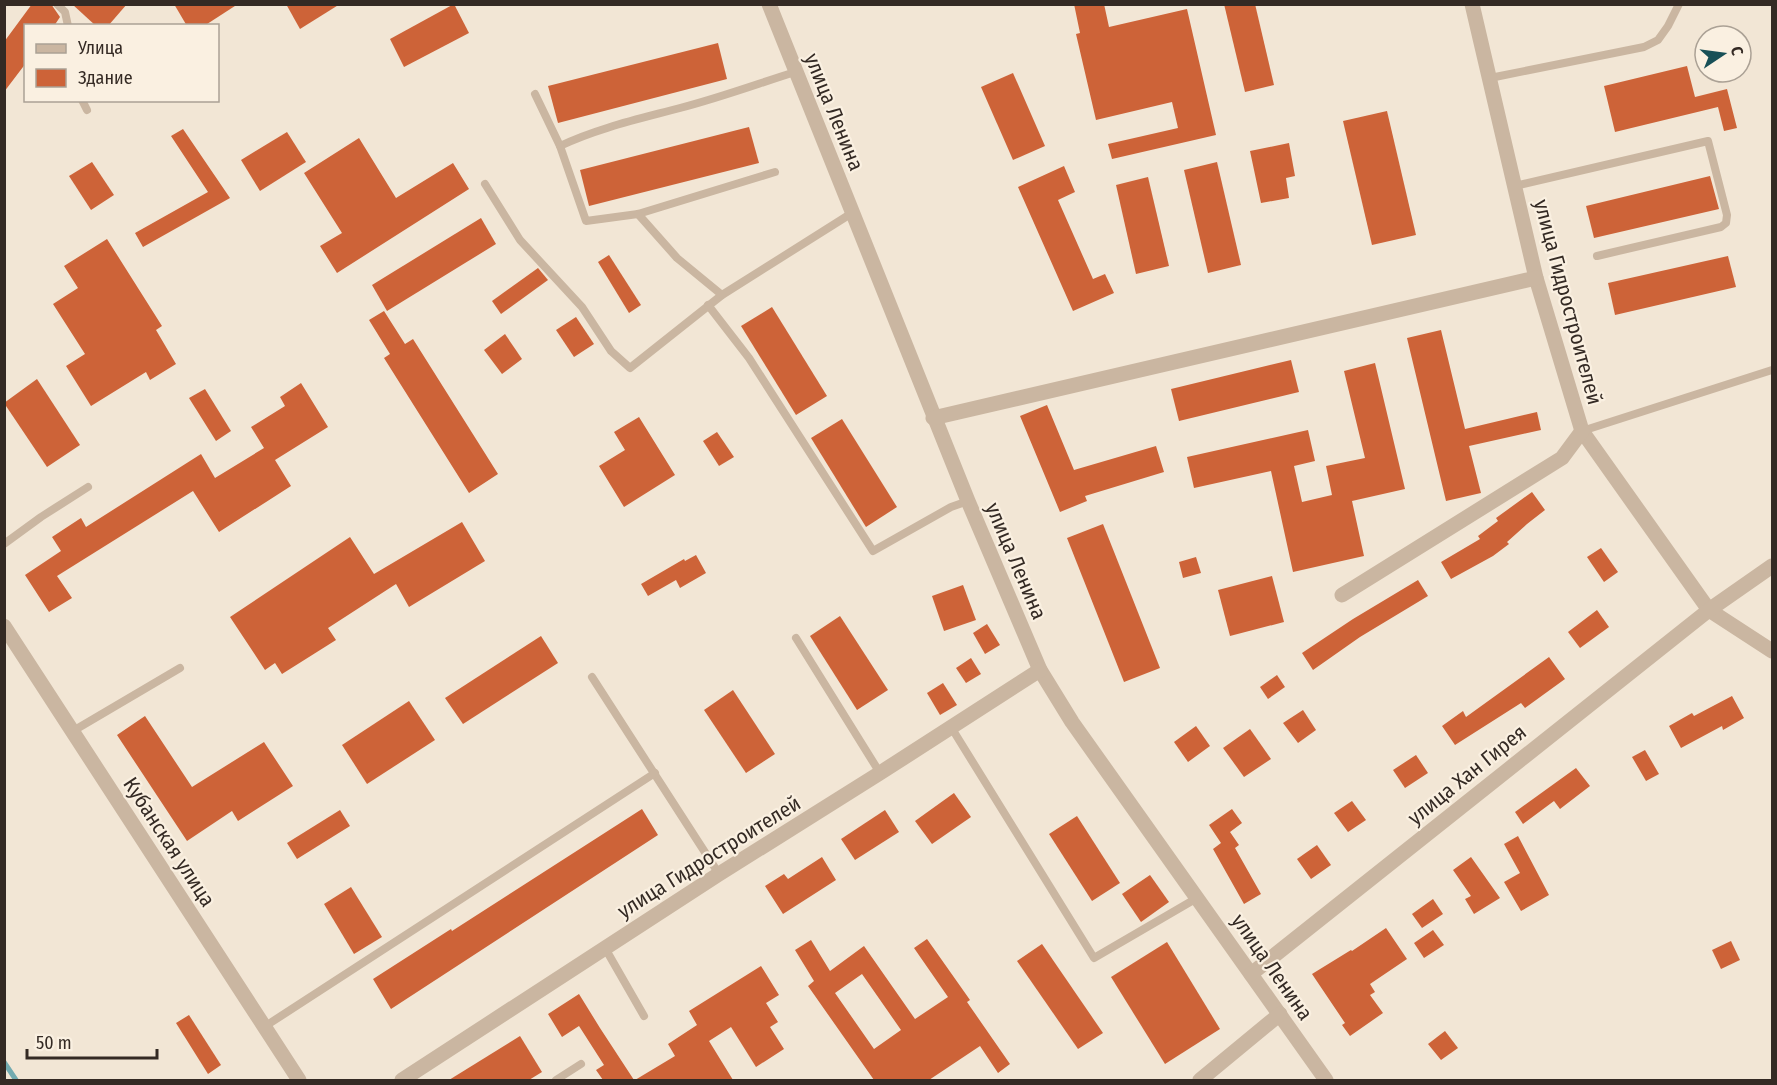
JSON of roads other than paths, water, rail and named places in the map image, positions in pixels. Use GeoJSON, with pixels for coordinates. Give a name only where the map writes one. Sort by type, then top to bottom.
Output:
{"type":"FeatureCollection","features":[{"type":"Feature","properties":{"kind":"street","name":"улица Ленина"},"geometry":{"type":"LineString","coordinates":[[769,4],[933,418],[1040,670],[1072,722],[1326,1080]]}},
{"type":"Feature","properties":{"kind":"street","name":"улица Гидростроителей"},"geometry":{"type":"LineString","coordinates":[[1342,596],[1562,458],[1582,430],[1536,278],[1472,4]]}},
{"type":"Feature","properties":{"kind":"street"},"geometry":{"type":"LineString","coordinates":[[933,418],[1536,278]]}},
{"type":"Feature","properties":{"kind":"street"},"geometry":{"type":"LineString","coordinates":[[1582,430],[1708,610],[1773,651]]}},
{"type":"Feature","properties":{"kind":"street","name":"улица Хан Гирея"},"geometry":{"type":"LineString","coordinates":[[1251,974],[1708,610],[1773,566]]}},
{"type":"Feature","properties":{"kind":"street","name":"Кубанская улица"},"geometry":{"type":"LineString","coordinates":[[4,626],[299,1080]]}},
{"type":"Feature","properties":{"kind":"street","name":"улица Гидростроителей"},"geometry":{"type":"LineString","coordinates":[[402,1080],[719,874],[1040,670]]}},
{"type":"Feature","properties":{"kind":"street"},"geometry":{"type":"LineString","coordinates":[[1200,1080],[1280,1014]]}},
{"type":"Feature","properties":{"kind":"lane"},"geometry":{"type":"LineString","coordinates":[[57,4],[65,12],[68,24]]}},
{"type":"Feature","properties":{"kind":"lane"},"geometry":{"type":"LineString","coordinates":[[1490,78],[1644,47],[1658,40],[1679,4]]}},
{"type":"Feature","properties":{"kind":"lane"},"geometry":{"type":"LineString","coordinates":[[560,146],[583,135],[682,108],[795,72]]}},
{"type":"Feature","properties":{"kind":"lane"},"geometry":{"type":"LineString","coordinates":[[535,94],[560,146],[586,221],[638,214],[776,172]]}},
{"type":"Feature","properties":{"kind":"lane"},"geometry":{"type":"LineString","coordinates":[[83,102],[87,110]]}},
{"type":"Feature","properties":{"kind":"lane"},"geometry":{"type":"LineString","coordinates":[[1515,186],[1708,141],[1727,215],[1726,223],[1721,227],[1597,256]]}},
{"type":"Feature","properties":{"kind":"lane"},"geometry":{"type":"LineString","coordinates":[[485,184],[520,240],[582,307],[611,351],[630,368],[722,295],[852,213]]}},
{"type":"Feature","properties":{"kind":"lane"},"geometry":{"type":"LineString","coordinates":[[638,214],[677,258],[722,295]]}},
{"type":"Feature","properties":{"kind":"lane"},"geometry":{"type":"LineString","coordinates":[[708,305],[749,358],[873,551],[951,507],[968,501]]}},
{"type":"Feature","properties":{"kind":"lane"},"geometry":{"type":"LineString","coordinates":[[1582,430],[1773,370]]}},
{"type":"Feature","properties":{"kind":"lane"},"geometry":{"type":"LineString","coordinates":[[4,543],[88,487]]}},
{"type":"Feature","properties":{"kind":"lane"},"geometry":{"type":"LineString","coordinates":[[796,638],[880,773]]}},
{"type":"Feature","properties":{"kind":"lane"},"geometry":{"type":"LineString","coordinates":[[73,731],[180,668]]}},
{"type":"Feature","properties":{"kind":"lane"},"geometry":{"type":"LineString","coordinates":[[592,677],[719,874]]}},
{"type":"Feature","properties":{"kind":"lane"},"geometry":{"type":"LineString","coordinates":[[951,728],[1094,958],[1197,898]]}},
{"type":"Feature","properties":{"kind":"lane"},"geometry":{"type":"LineString","coordinates":[[264,1027],[655,773]]}},
{"type":"Feature","properties":{"kind":"lane"},"geometry":{"type":"LineString","coordinates":[[604,948],[644,1016]]}},
{"type":"Feature","properties":{"kind":"lane"},"geometry":{"type":"LineString","coordinates":[[556,1080],[581,1064]]}},
{"type":"Feature","properties":{"kind":"waterway"},"geometry":{"type":"LineString","coordinates":[[4,1062],[16,1080]]}}]}
